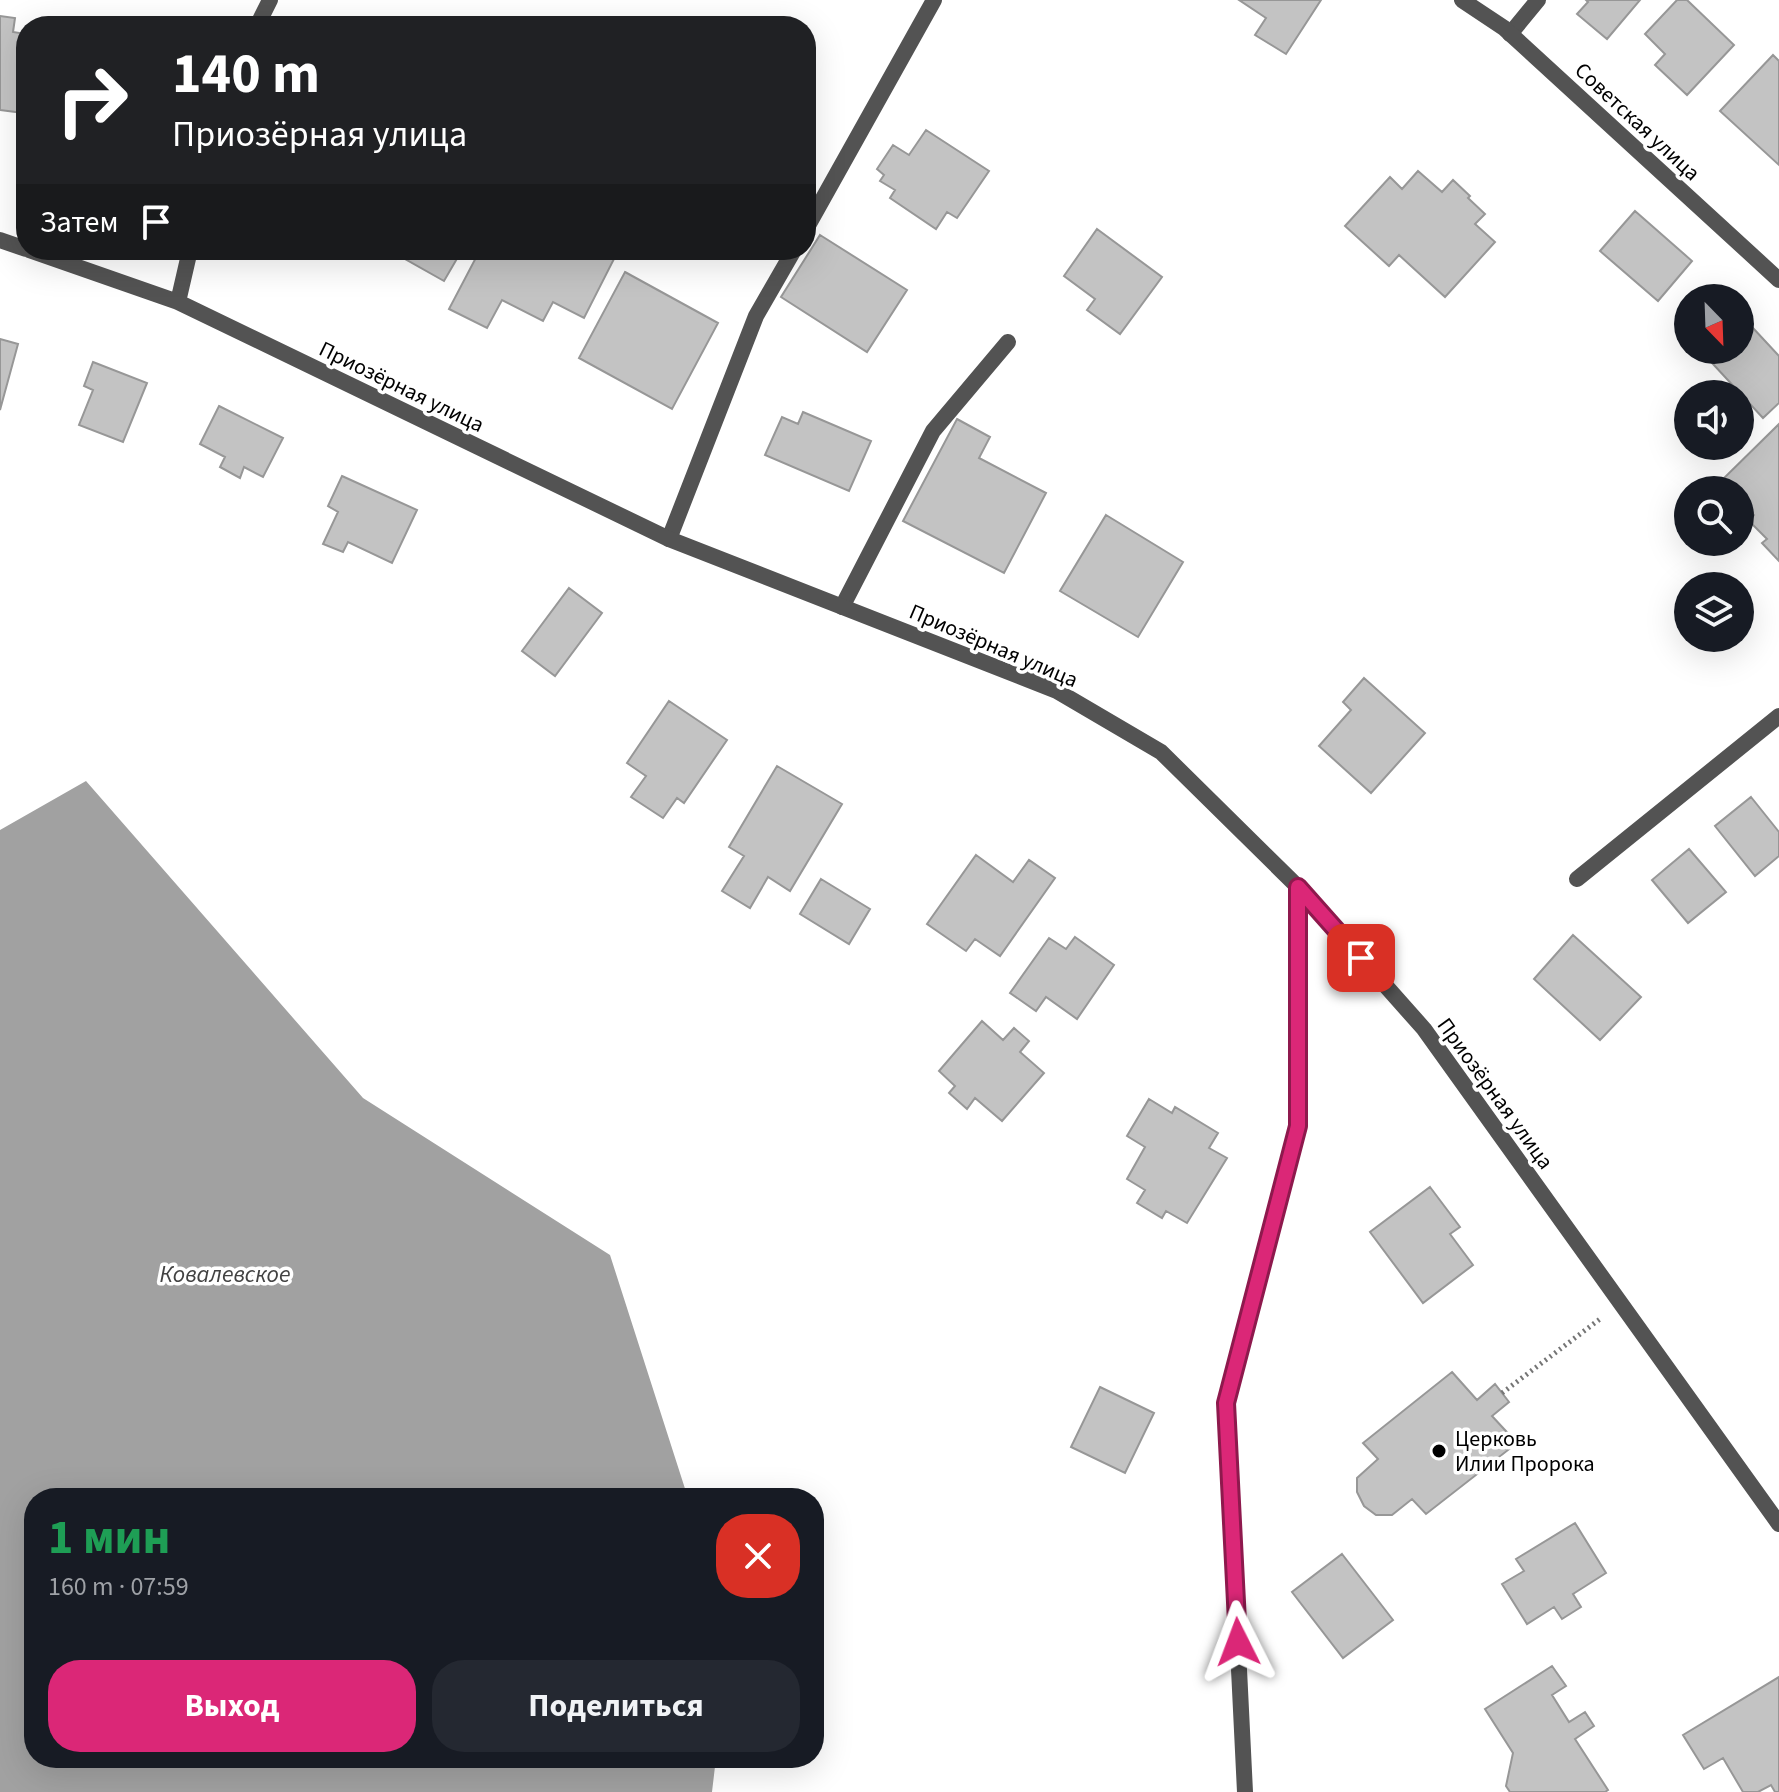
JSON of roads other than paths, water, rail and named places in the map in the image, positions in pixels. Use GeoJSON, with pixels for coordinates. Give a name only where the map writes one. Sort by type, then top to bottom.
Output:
{"type":"FeatureCollection","features":[{"type":"Feature","properties":{"kind":"street"},"geometry":{"type":"LineString","coordinates":[[816,211],[934,0]]}},
{"type":"Feature","properties":{"kind":"street","name":"Советская улица"},"geometry":{"type":"LineString","coordinates":[[1462,0],[1510,34],[1779,280]]}},
{"type":"Feature","properties":{"kind":"street"},"geometry":{"type":"LineString","coordinates":[[1510,34],[1538,0]]}},
{"type":"Feature","properties":{"kind":"street","name":"Приозёрная улица"},"geometry":{"type":"LineString","coordinates":[[59,260],[178,302],[669,539],[1057,691],[1161,752],[1298,887],[1424,1029],[1779,1524]]}},
{"type":"Feature","properties":{"kind":"street"},"geometry":{"type":"LineString","coordinates":[[178,302],[188,260]]}},
{"type":"Feature","properties":{"kind":"street"},"geometry":{"type":"LineString","coordinates":[[669,539],[756,316],[788,260]]}},
{"type":"Feature","properties":{"kind":"street"},"geometry":{"type":"LineString","coordinates":[[842,607],[933,431],[1008,342]]}},
{"type":"Feature","properties":{"kind":"street"},"geometry":{"type":"LineString","coordinates":[[1577,879],[1779,716]]}},
{"type":"Feature","properties":{"kind":"street"},"geometry":{"type":"LineString","coordinates":[[1245,1792],[1226,1403],[1298,1126],[1298,887]]}},
{"type":"Feature","properties":{"kind":"water","name":"Ковалевское"},"geometry":{"type":"Polygon","coordinates":[[[86,781],[363,1098],[610,1255],[685,1488],[24,1488],[24,1768],[715,1768],[712,1792],[0,1792],[0,830],[86,781]]]}},
{"type":"Feature","properties":{"kind":"place","name":"Церковь Илии Пророка"},"geometry":{"type":"Point","coordinates":[1439,1451]}}]}
